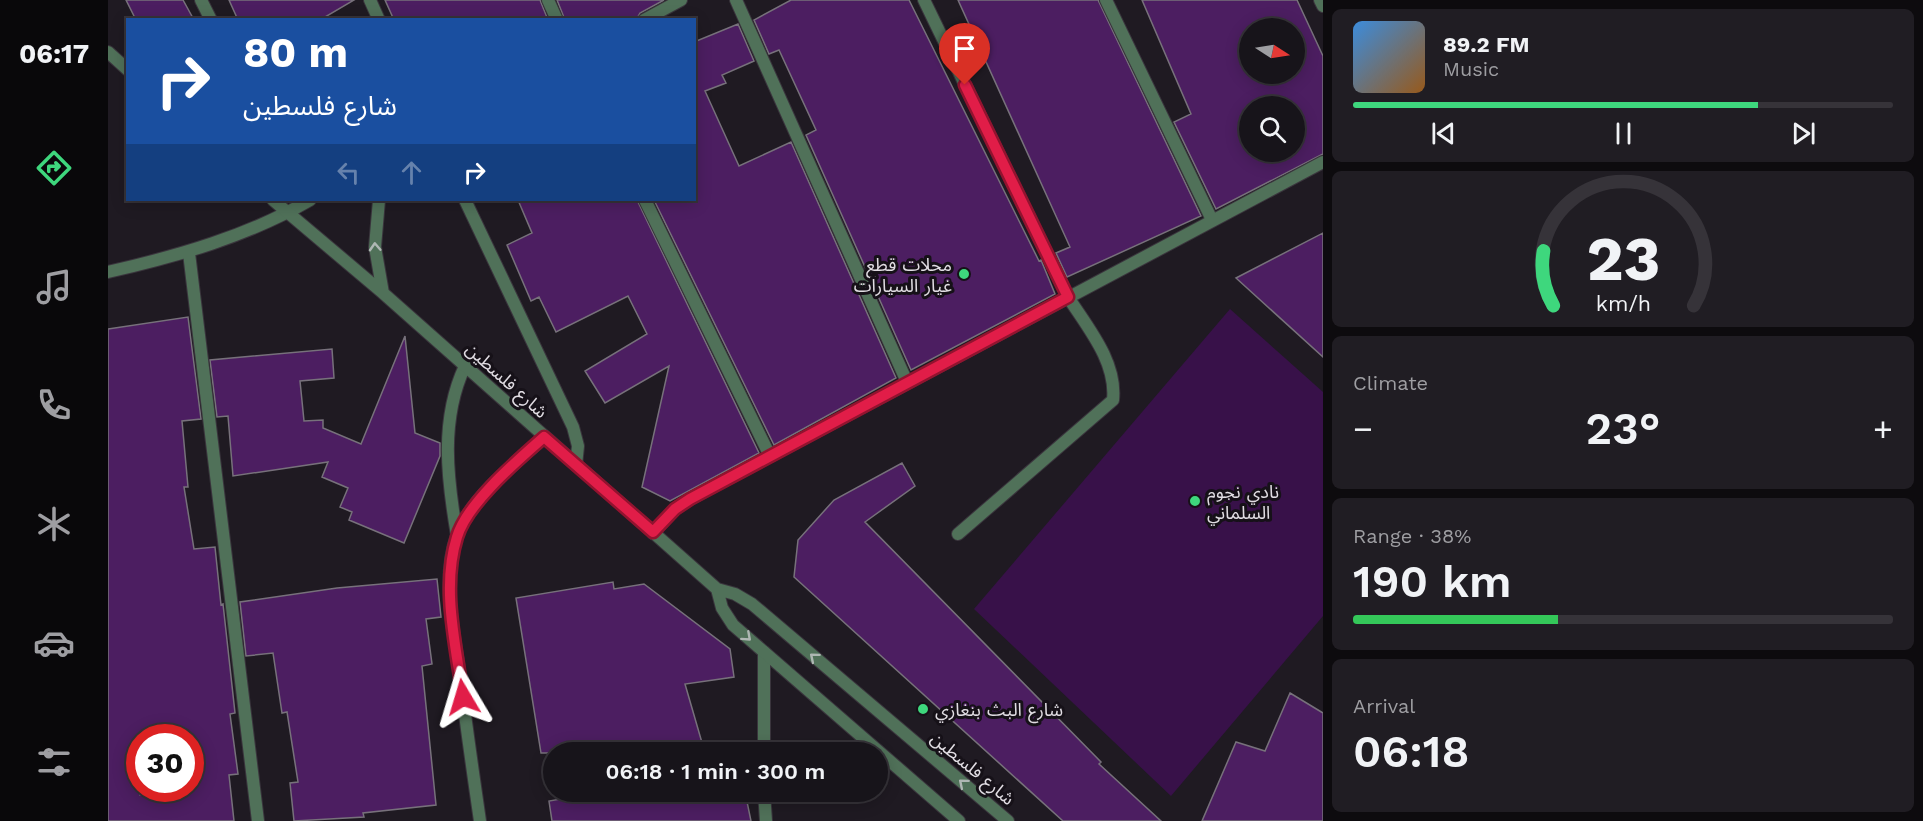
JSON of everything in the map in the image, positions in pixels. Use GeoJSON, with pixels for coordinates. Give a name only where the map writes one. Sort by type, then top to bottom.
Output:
{"type":"FeatureCollection","features":[{"type":"Feature","properties":{"kind":"street"},"geometry":{"type":"LineString","coordinates":[[201,0],[210,18]]}},
{"type":"Feature","properties":{"kind":"street"},"geometry":{"type":"LineString","coordinates":[[370,0],[378,18]]}},
{"type":"Feature","properties":{"kind":"street"},"geometry":{"type":"LineString","coordinates":[[548,0],[556,18]]}},
{"type":"Feature","properties":{"kind":"street"},"geometry":{"type":"LineString","coordinates":[[648,18],[681,0]]}},
{"type":"Feature","properties":{"kind":"street"},"geometry":{"type":"LineString","coordinates":[[736,0],[907,382]]}},
{"type":"Feature","properties":{"kind":"street"},"geometry":{"type":"LineString","coordinates":[[924,0],[1068,297],[1107,363],[1115,382],[1113,400],[958,534]]}},
{"type":"Feature","properties":{"kind":"street"},"geometry":{"type":"LineString","coordinates":[[1106,0],[1212,220]]}},
{"type":"Feature","properties":{"kind":"street"},"geometry":{"type":"LineString","coordinates":[[1320,0],[1323,6]]}},
{"type":"Feature","properties":{"kind":"street"},"geometry":{"type":"LineString","coordinates":[[108,52],[126,68]]}},
{"type":"Feature","properties":{"kind":"street"},"geometry":{"type":"LineString","coordinates":[[653,532],[683,504],[907,382],[1323,162]]}},
{"type":"Feature","properties":{"kind":"street","name":"شارع فلسطين"},"geometry":{"type":"LineString","coordinates":[[274,201],[383,293],[717,589],[735,594],[752,604],[1008,821]]}},
{"type":"Feature","properties":{"kind":"street"},"geometry":{"type":"LineString","coordinates":[[108,272],[189,253],[288,213],[308,201]]}},
{"type":"Feature","properties":{"kind":"street"},"geometry":{"type":"LineString","coordinates":[[379,201],[375,247],[383,293]]}},
{"type":"Feature","properties":{"kind":"street"},"geometry":{"type":"LineString","coordinates":[[465,201],[573,427],[578,446],[576,465]]}},
{"type":"Feature","properties":{"kind":"street"},"geometry":{"type":"LineString","coordinates":[[645,201],[770,456]]}},
{"type":"Feature","properties":{"kind":"street"},"geometry":{"type":"LineString","coordinates":[[189,253],[258,821]]}},
{"type":"Feature","properties":{"kind":"street"},"geometry":{"type":"LineString","coordinates":[[465,366],[454,388],[448,427],[447,462],[457,535],[449,574],[452,613],[480,821]]}},
{"type":"Feature","properties":{"kind":"street"},"geometry":{"type":"LineString","coordinates":[[457,535],[493,484],[544,437]]}},
{"type":"Feature","properties":{"kind":"street","name":"شارع فلسطين"},"geometry":{"type":"LineString","coordinates":[[717,589],[727,617],[764,652],[959,821]]}},
{"type":"Feature","properties":{"kind":"street"},"geometry":{"type":"LineString","coordinates":[[764,652],[764,742]]}},
{"type":"Feature","properties":{"kind":"street"},"geometry":{"type":"LineString","coordinates":[[765,802],[766,821]]}},
{"type":"Feature","properties":{"kind":"shaded area","name":"نادي نجوم السلماني"},"geometry":{"type":"Polygon","coordinates":[[[1230,309],[1323,392],[1323,616],[1171,796],[974,609],[1230,309]]]}},
{"type":"Feature","properties":{"kind":"building"},"geometry":{"type":"Polygon","coordinates":[[[126,0],[183,0],[193,18],[135,18],[126,0]]]}},
{"type":"Feature","properties":{"kind":"building"},"geometry":{"type":"Polygon","coordinates":[[[229,0],[354,0],[323,18],[237,18],[229,0]]]}},
{"type":"Feature","properties":{"kind":"building"},"geometry":{"type":"Polygon","coordinates":[[[385,0],[540,0],[547,18],[393,18],[385,0]]]}},
{"type":"Feature","properties":{"kind":"building"},"geometry":{"type":"Polygon","coordinates":[[[557,0],[664,0],[640,13],[637,18],[564,18],[557,0]]]}},
{"type":"Feature","properties":{"kind":"building"},"geometry":{"type":"Polygon","coordinates":[[[791,0],[909,0],[1039,261],[1041,260],[1055,294],[911,370],[806,135],[816,130],[779,50],[769,54],[754,20],[791,0]]]}},
{"type":"Feature","properties":{"kind":"building"},"geometry":{"type":"Polygon","coordinates":[[[958,0],[1098,0],[1201,216],[1067,277],[1056,253],[1070,247],[958,0]]]}},
{"type":"Feature","properties":{"kind":"building"},"geometry":{"type":"Polygon","coordinates":[[[1142,0],[1297,0],[1323,56],[1323,154],[1216,209],[1174,122],[1191,114],[1142,0]]]}},
{"type":"Feature","properties":{"kind":"building"},"geometry":{"type":"Polygon","coordinates":[[[738,24],[754,61],[722,75],[726,83],[705,91],[739,166],[791,142],[896,378],[774,445],[654,201],[696,201],[696,41],[738,24]]]}},
{"type":"Feature","properties":{"kind":"building"},"geometry":{"type":"Polygon","coordinates":[[[518,201],[637,201],[759,453],[670,501],[642,487],[669,366],[605,403],[585,371],[647,334],[628,296],[556,332],[539,297],[531,301],[507,245],[532,233],[518,201]]]}},
{"type":"Feature","properties":{"kind":"building"},"geometry":{"type":"Polygon","coordinates":[[[1323,233],[1323,357],[1236,278],[1323,233]]]}},
{"type":"Feature","properties":{"kind":"building"},"geometry":{"type":"Polygon","coordinates":[[[188,317],[201,419],[182,421],[188,487],[184,487],[194,549],[215,547],[235,713],[230,714],[238,774],[229,775],[234,821],[108,821],[108,329],[188,317]]]}},
{"type":"Feature","properties":{"kind":"building"},"geometry":{"type":"Polygon","coordinates":[[[405,336],[415,433],[440,443],[440,456],[404,543],[349,520],[352,512],[340,507],[348,488],[322,477],[328,462],[233,476],[228,416],[217,417],[210,360],[332,349],[334,378],[300,381],[304,421],[323,420],[323,428],[361,444],[405,336]]]}},
{"type":"Feature","properties":{"kind":"building"},"geometry":{"type":"Polygon","coordinates":[[[902,463],[915,486],[865,522],[1101,762],[1099,764],[1161,821],[1063,821],[794,577],[798,540],[834,500],[902,463]]]}},
{"type":"Feature","properties":{"kind":"building"},"geometry":{"type":"Polygon","coordinates":[[[437,579],[441,617],[426,619],[432,664],[422,666],[436,805],[363,813],[364,817],[294,821],[290,783],[298,782],[287,712],[282,713],[273,653],[246,656],[240,602],[337,588],[437,579]]]}},
{"type":"Feature","properties":{"kind":"building"},"geometry":{"type":"Polygon","coordinates":[[[613,582],[614,589],[644,584],[730,649],[734,677],[685,684],[702,742],[543,742],[543,753],[541,753],[516,598],[613,582]]]}},
{"type":"Feature","properties":{"kind":"building"},"geometry":{"type":"Polygon","coordinates":[[[1290,693],[1323,713],[1323,821],[1202,821],[1236,742],[1265,751],[1290,693]]]}},
{"type":"Feature","properties":{"kind":"building"},"geometry":{"type":"Polygon","coordinates":[[[549,802],[747,802],[751,821],[552,821],[549,802]]]}},
{"type":"Feature","properties":{"kind":"place","name":"محلات قطع غيار السيارات"},"geometry":{"type":"Point","coordinates":[964,274]}},
{"type":"Feature","properties":{"kind":"place","name":"نادي نجوم السلماني"},"geometry":{"type":"Point","coordinates":[1195,501]}},
{"type":"Feature","properties":{"kind":"place","name":"شارع البث بنغازي"},"geometry":{"type":"Point","coordinates":[923,709]}},
{"type":"Feature","properties":{"kind":"route"},"geometry":{"type":"LineString","coordinates":[[463,697],[449,574],[457,535],[493,484],[544,437],[653,532],[675,509],[690,499],[1068,297],[965,85]]}}]}
